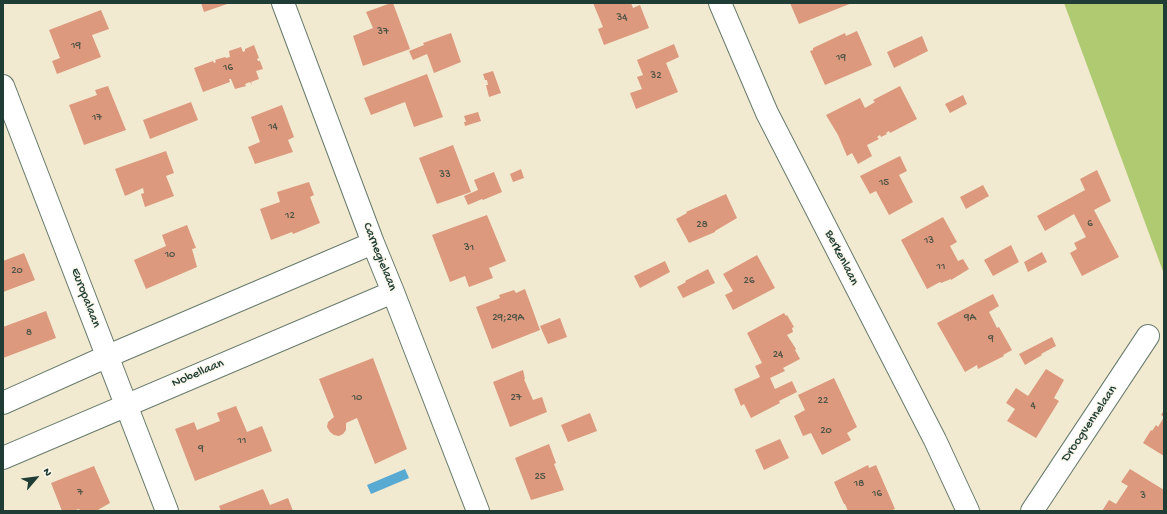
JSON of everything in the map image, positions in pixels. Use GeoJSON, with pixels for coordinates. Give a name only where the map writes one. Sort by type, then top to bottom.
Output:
{"type":"FeatureCollection","features":[{"type":"Feature","properties":{"kind":"street","name":"Carnegielaan"},"geometry":{"type":"LineString","coordinates":[[283,3],[373,244],[478,511]]}},
{"type":"Feature","properties":{"kind":"street","name":"Berkenlaan"},"geometry":{"type":"LineString","coordinates":[[720,3],[767,113],[932,434],[968,511]]}},
{"type":"Feature","properties":{"kind":"street","name":"Europalaan"},"geometry":{"type":"LineString","coordinates":[[3,86],[167,511]]}},
{"type":"Feature","properties":{"kind":"street"},"geometry":{"type":"LineString","coordinates":[[3,402],[373,244]]}},
{"type":"Feature","properties":{"kind":"street","name":"Nobellaan"},"geometry":{"type":"LineString","coordinates":[[3,458],[393,292]]}},
{"type":"Feature","properties":{"kind":"street","name":"Droogvennelaan"},"geometry":{"type":"LineString","coordinates":[[1032,511],[1148,336]]}},
{"type":"Feature","properties":{"kind":"green space"},"geometry":{"type":"Polygon","coordinates":[[[1064,3],[1164,3],[1164,274],[1064,3]]]}},
{"type":"Feature","properties":{"kind":"water"},"geometry":{"type":"Polygon","coordinates":[[[405,469],[409,478],[371,494],[367,485],[405,469]]]}},
{"type":"Feature","properties":{"kind":"building"},"geometry":{"type":"Polygon","coordinates":[[[201,3],[230,3],[204,12],[201,3]]]}},
{"type":"Feature","properties":{"kind":"building"},"geometry":{"type":"Polygon","coordinates":[[[393,3],[410,49],[363,66],[353,36],[373,28],[366,12],[393,3]]]}},
{"type":"Feature","properties":{"kind":"building"},"geometry":{"type":"Polygon","coordinates":[[[593,3],[631,3],[633,8],[640,5],[649,28],[604,45],[598,29],[603,27],[593,3]]]}},
{"type":"Feature","properties":{"kind":"building"},"geometry":{"type":"Polygon","coordinates":[[[790,3],[852,3],[799,24],[790,3]]]}},
{"type":"Feature","properties":{"kind":"building"},"geometry":{"type":"Polygon","coordinates":[[[101,10],[109,29],[92,35],[101,57],[57,74],[52,61],[60,58],[49,30],[101,10]]]}},
{"type":"Feature","properties":{"kind":"building"},"geometry":{"type":"Polygon","coordinates":[[[857,31],[872,65],[825,85],[810,51],[813,50],[813,48],[845,33],[846,36],[857,31]]]}},
{"type":"Feature","properties":{"kind":"building"},"geometry":{"type":"Polygon","coordinates":[[[451,33],[461,62],[434,73],[427,54],[413,60],[409,51],[424,45],[423,43],[451,33]]]}},
{"type":"Feature","properties":{"kind":"building"},"geometry":{"type":"Polygon","coordinates":[[[922,36],[928,51],[894,68],[887,52],[922,36]]]}},
{"type":"Feature","properties":{"kind":"building"},"geometry":{"type":"Polygon","coordinates":[[[674,44],[679,57],[666,63],[678,92],[636,109],[630,93],[642,89],[637,77],[643,75],[637,60],[674,44]]]}},
{"type":"Feature","properties":{"kind":"building"},"geometry":{"type":"Polygon","coordinates":[[[254,45],[259,58],[257,59],[260,61],[263,69],[256,71],[259,79],[251,82],[252,85],[250,82],[245,84],[246,86],[235,89],[231,79],[229,79],[230,82],[203,92],[194,68],[213,61],[214,63],[216,62],[215,60],[230,57],[229,51],[241,47],[243,52],[245,49],[254,45]]]}},
{"type":"Feature","properties":{"kind":"building"},"geometry":{"type":"Polygon","coordinates":[[[493,71],[501,93],[489,97],[486,85],[488,85],[487,80],[485,80],[483,74],[493,71]]]}},
{"type":"Feature","properties":{"kind":"building"},"geometry":{"type":"Polygon","coordinates":[[[427,74],[443,117],[414,127],[405,102],[371,115],[364,98],[427,74]]]}},
{"type":"Feature","properties":{"kind":"building"},"geometry":{"type":"Polygon","coordinates":[[[108,86],[126,130],[84,145],[69,105],[97,95],[95,90],[108,86]]]}},
{"type":"Feature","properties":{"kind":"building"},"geometry":{"type":"Polygon","coordinates":[[[900,86],[917,119],[890,133],[889,131],[881,137],[880,135],[877,137],[879,139],[867,145],[872,156],[858,164],[852,153],[847,156],[838,135],[826,115],[860,98],[865,108],[875,102],[873,100],[900,86]]]}},
{"type":"Feature","properties":{"kind":"building"},"geometry":{"type":"Polygon","coordinates":[[[963,95],[967,104],[950,113],[945,104],[963,95]]]}},
{"type":"Feature","properties":{"kind":"building"},"geometry":{"type":"Polygon","coordinates":[[[191,102],[198,120],[150,139],[143,120],[191,102]]]}},
{"type":"Feature","properties":{"kind":"building"},"geometry":{"type":"Polygon","coordinates":[[[282,105],[294,137],[288,140],[293,152],[255,164],[248,147],[260,142],[251,117],[282,105]]]}},
{"type":"Feature","properties":{"kind":"building"},"geometry":{"type":"Polygon","coordinates":[[[478,112],[481,121],[465,126],[464,122],[466,122],[464,116],[478,112]]]}},
{"type":"Feature","properties":{"kind":"building"},"geometry":{"type":"Polygon","coordinates":[[[453,145],[471,192],[437,204],[419,158],[453,145]]]}},
{"type":"Feature","properties":{"kind":"building"},"geometry":{"type":"Polygon","coordinates":[[[166,151],[174,173],[166,176],[174,196],[145,207],[141,194],[144,193],[143,188],[125,196],[115,169],[166,151]]]}},
{"type":"Feature","properties":{"kind":"building"},"geometry":{"type":"Polygon","coordinates":[[[900,156],[907,171],[899,175],[913,202],[889,215],[876,191],[870,194],[860,176],[900,156]]]}},
{"type":"Feature","properties":{"kind":"building"},"geometry":{"type":"Polygon","coordinates":[[[521,169],[524,178],[513,182],[510,174],[521,169]]]}},
{"type":"Feature","properties":{"kind":"building"},"geometry":{"type":"Polygon","coordinates":[[[1097,170],[1111,201],[1094,210],[1119,257],[1082,276],[1070,253],[1077,249],[1074,243],[1086,237],[1074,214],[1045,231],[1037,216],[1085,190],[1080,179],[1097,170]]]}},
{"type":"Feature","properties":{"kind":"building"},"geometry":{"type":"Polygon","coordinates":[[[494,172],[502,192],[468,205],[464,196],[478,190],[474,180],[494,172]]]}},
{"type":"Feature","properties":{"kind":"building"},"geometry":{"type":"Polygon","coordinates":[[[309,182],[314,195],[310,197],[320,223],[293,234],[292,232],[271,240],[260,209],[280,202],[277,192],[309,182]]]}},
{"type":"Feature","properties":{"kind":"building"},"geometry":{"type":"Polygon","coordinates":[[[983,185],[989,196],[966,209],[960,197],[983,185]]]}},
{"type":"Feature","properties":{"kind":"building"},"geometry":{"type":"Polygon","coordinates":[[[726,194],[737,218],[715,232],[689,243],[676,219],[687,213],[686,212],[726,194]]]}},
{"type":"Feature","properties":{"kind":"building"},"geometry":{"type":"Polygon","coordinates":[[[487,215],[506,261],[489,268],[493,278],[469,287],[465,276],[450,282],[432,235],[487,215]]]}},
{"type":"Feature","properties":{"kind":"building"},"geometry":{"type":"Polygon","coordinates":[[[943,217],[957,242],[950,246],[958,261],[963,259],[969,269],[951,280],[940,282],[927,289],[901,240],[943,217]]]}},
{"type":"Feature","properties":{"kind":"building"},"geometry":{"type":"Polygon","coordinates":[[[187,225],[196,248],[192,249],[197,267],[146,289],[134,260],[166,246],[162,235],[187,225]]]}},
{"type":"Feature","properties":{"kind":"building"},"geometry":{"type":"Polygon","coordinates":[[[1011,245],[1019,262],[993,276],[984,260],[1011,245]]]}},
{"type":"Feature","properties":{"kind":"building"},"geometry":{"type":"Polygon","coordinates":[[[1042,252],[1047,262],[1028,272],[1024,262],[1042,252]]]}},
{"type":"Feature","properties":{"kind":"building"},"geometry":{"type":"Polygon","coordinates":[[[24,253],[35,280],[3,292],[3,261],[24,253]]]}},
{"type":"Feature","properties":{"kind":"building"},"geometry":{"type":"Polygon","coordinates":[[[757,255],[775,288],[733,310],[725,295],[733,291],[723,274],[757,255]]]}},
{"type":"Feature","properties":{"kind":"building"},"geometry":{"type":"Polygon","coordinates":[[[665,261],[670,272],[640,288],[634,276],[665,261]]]}},
{"type":"Feature","properties":{"kind":"building"},"geometry":{"type":"Polygon","coordinates":[[[708,269],[715,283],[683,298],[677,287],[708,269]]]}},
{"type":"Feature","properties":{"kind":"building"},"geometry":{"type":"Polygon","coordinates":[[[525,289],[540,330],[492,349],[476,307],[500,298],[499,295],[514,290],[516,293],[525,289]]]}},
{"type":"Feature","properties":{"kind":"building"},"geometry":{"type":"Polygon","coordinates":[[[993,294],[999,306],[989,312],[997,328],[999,327],[1012,350],[1003,355],[1004,356],[978,369],[977,365],[965,372],[937,323],[993,294]]]}},
{"type":"Feature","properties":{"kind":"building"},"geometry":{"type":"Polygon","coordinates":[[[46,311],[56,338],[3,358],[3,327],[46,311]]]}},
{"type":"Feature","properties":{"kind":"building"},"geometry":{"type":"Polygon","coordinates":[[[784,313],[786,316],[787,315],[794,327],[792,328],[793,332],[787,335],[796,349],[795,350],[800,359],[783,368],[785,371],[770,378],[775,389],[792,381],[797,392],[779,401],[780,403],[751,418],[744,404],[741,406],[734,389],[760,377],[755,366],[762,363],[747,333],[784,313]]]}},
{"type":"Feature","properties":{"kind":"building"},"geometry":{"type":"Polygon","coordinates":[[[560,318],[567,337],[548,344],[540,326],[560,318]]]}},
{"type":"Feature","properties":{"kind":"building"},"geometry":{"type":"Polygon","coordinates":[[[1052,337],[1056,346],[1025,365],[1019,354],[1052,337]]]}},
{"type":"Feature","properties":{"kind":"building"},"geometry":{"type":"Polygon","coordinates":[[[373,358],[407,449],[375,464],[357,418],[346,423],[346,430],[343,434],[339,436],[330,432],[327,427],[328,422],[334,417],[319,379],[373,358]]]}},
{"type":"Feature","properties":{"kind":"building"},"geometry":{"type":"Polygon","coordinates":[[[1046,369],[1064,380],[1054,398],[1059,401],[1036,438],[1007,421],[1015,409],[1006,403],[1016,388],[1028,396],[1046,369]]]}},
{"type":"Feature","properties":{"kind":"building"},"geometry":{"type":"Polygon","coordinates":[[[523,370],[524,379],[533,400],[542,397],[547,412],[510,427],[493,382],[523,370]]]}},
{"type":"Feature","properties":{"kind":"building"},"geometry":{"type":"Polygon","coordinates":[[[834,378],[857,427],[847,433],[851,440],[822,455],[811,433],[803,436],[794,416],[805,410],[798,395],[834,378]]]}},
{"type":"Feature","properties":{"kind":"building"},"geometry":{"type":"Polygon","coordinates":[[[236,406],[247,432],[262,426],[272,451],[195,481],[175,429],[194,422],[197,430],[220,421],[217,413],[236,406]]]}},
{"type":"Feature","properties":{"kind":"building"},"geometry":{"type":"Polygon","coordinates":[[[1164,410],[1164,417],[1161,415],[1164,410]]]}},
{"type":"Feature","properties":{"kind":"building"},"geometry":{"type":"Polygon","coordinates":[[[590,413],[597,431],[568,442],[561,425],[590,413]]]}},
{"type":"Feature","properties":{"kind":"building"},"geometry":{"type":"Polygon","coordinates":[[[1164,417],[1164,456],[1143,443],[1151,430],[1152,431],[1156,425],[1158,427],[1164,417]]]}},
{"type":"Feature","properties":{"kind":"building"},"geometry":{"type":"Polygon","coordinates":[[[780,439],[789,458],[764,470],[755,450],[780,439]]]}},
{"type":"Feature","properties":{"kind":"building"},"geometry":{"type":"Polygon","coordinates":[[[549,444],[556,463],[554,464],[564,490],[531,500],[515,458],[549,444]]]}},
{"type":"Feature","properties":{"kind":"building"},"geometry":{"type":"Polygon","coordinates":[[[868,465],[869,468],[876,465],[895,509],[890,511],[848,511],[834,482],[868,465]]]}},
{"type":"Feature","properties":{"kind":"building"},"geometry":{"type":"Polygon","coordinates":[[[94,466],[110,503],[96,511],[80,511],[79,509],[73,511],[62,511],[51,483],[94,466]]]}},
{"type":"Feature","properties":{"kind":"building"},"geometry":{"type":"Polygon","coordinates":[[[1130,469],[1164,490],[1164,511],[1102,511],[1109,500],[1116,504],[1128,486],[1121,482],[1130,469]]]}},
{"type":"Feature","properties":{"kind":"building"},"geometry":{"type":"Polygon","coordinates":[[[263,489],[270,505],[288,498],[293,511],[221,511],[219,506],[263,489]]]}}]}
